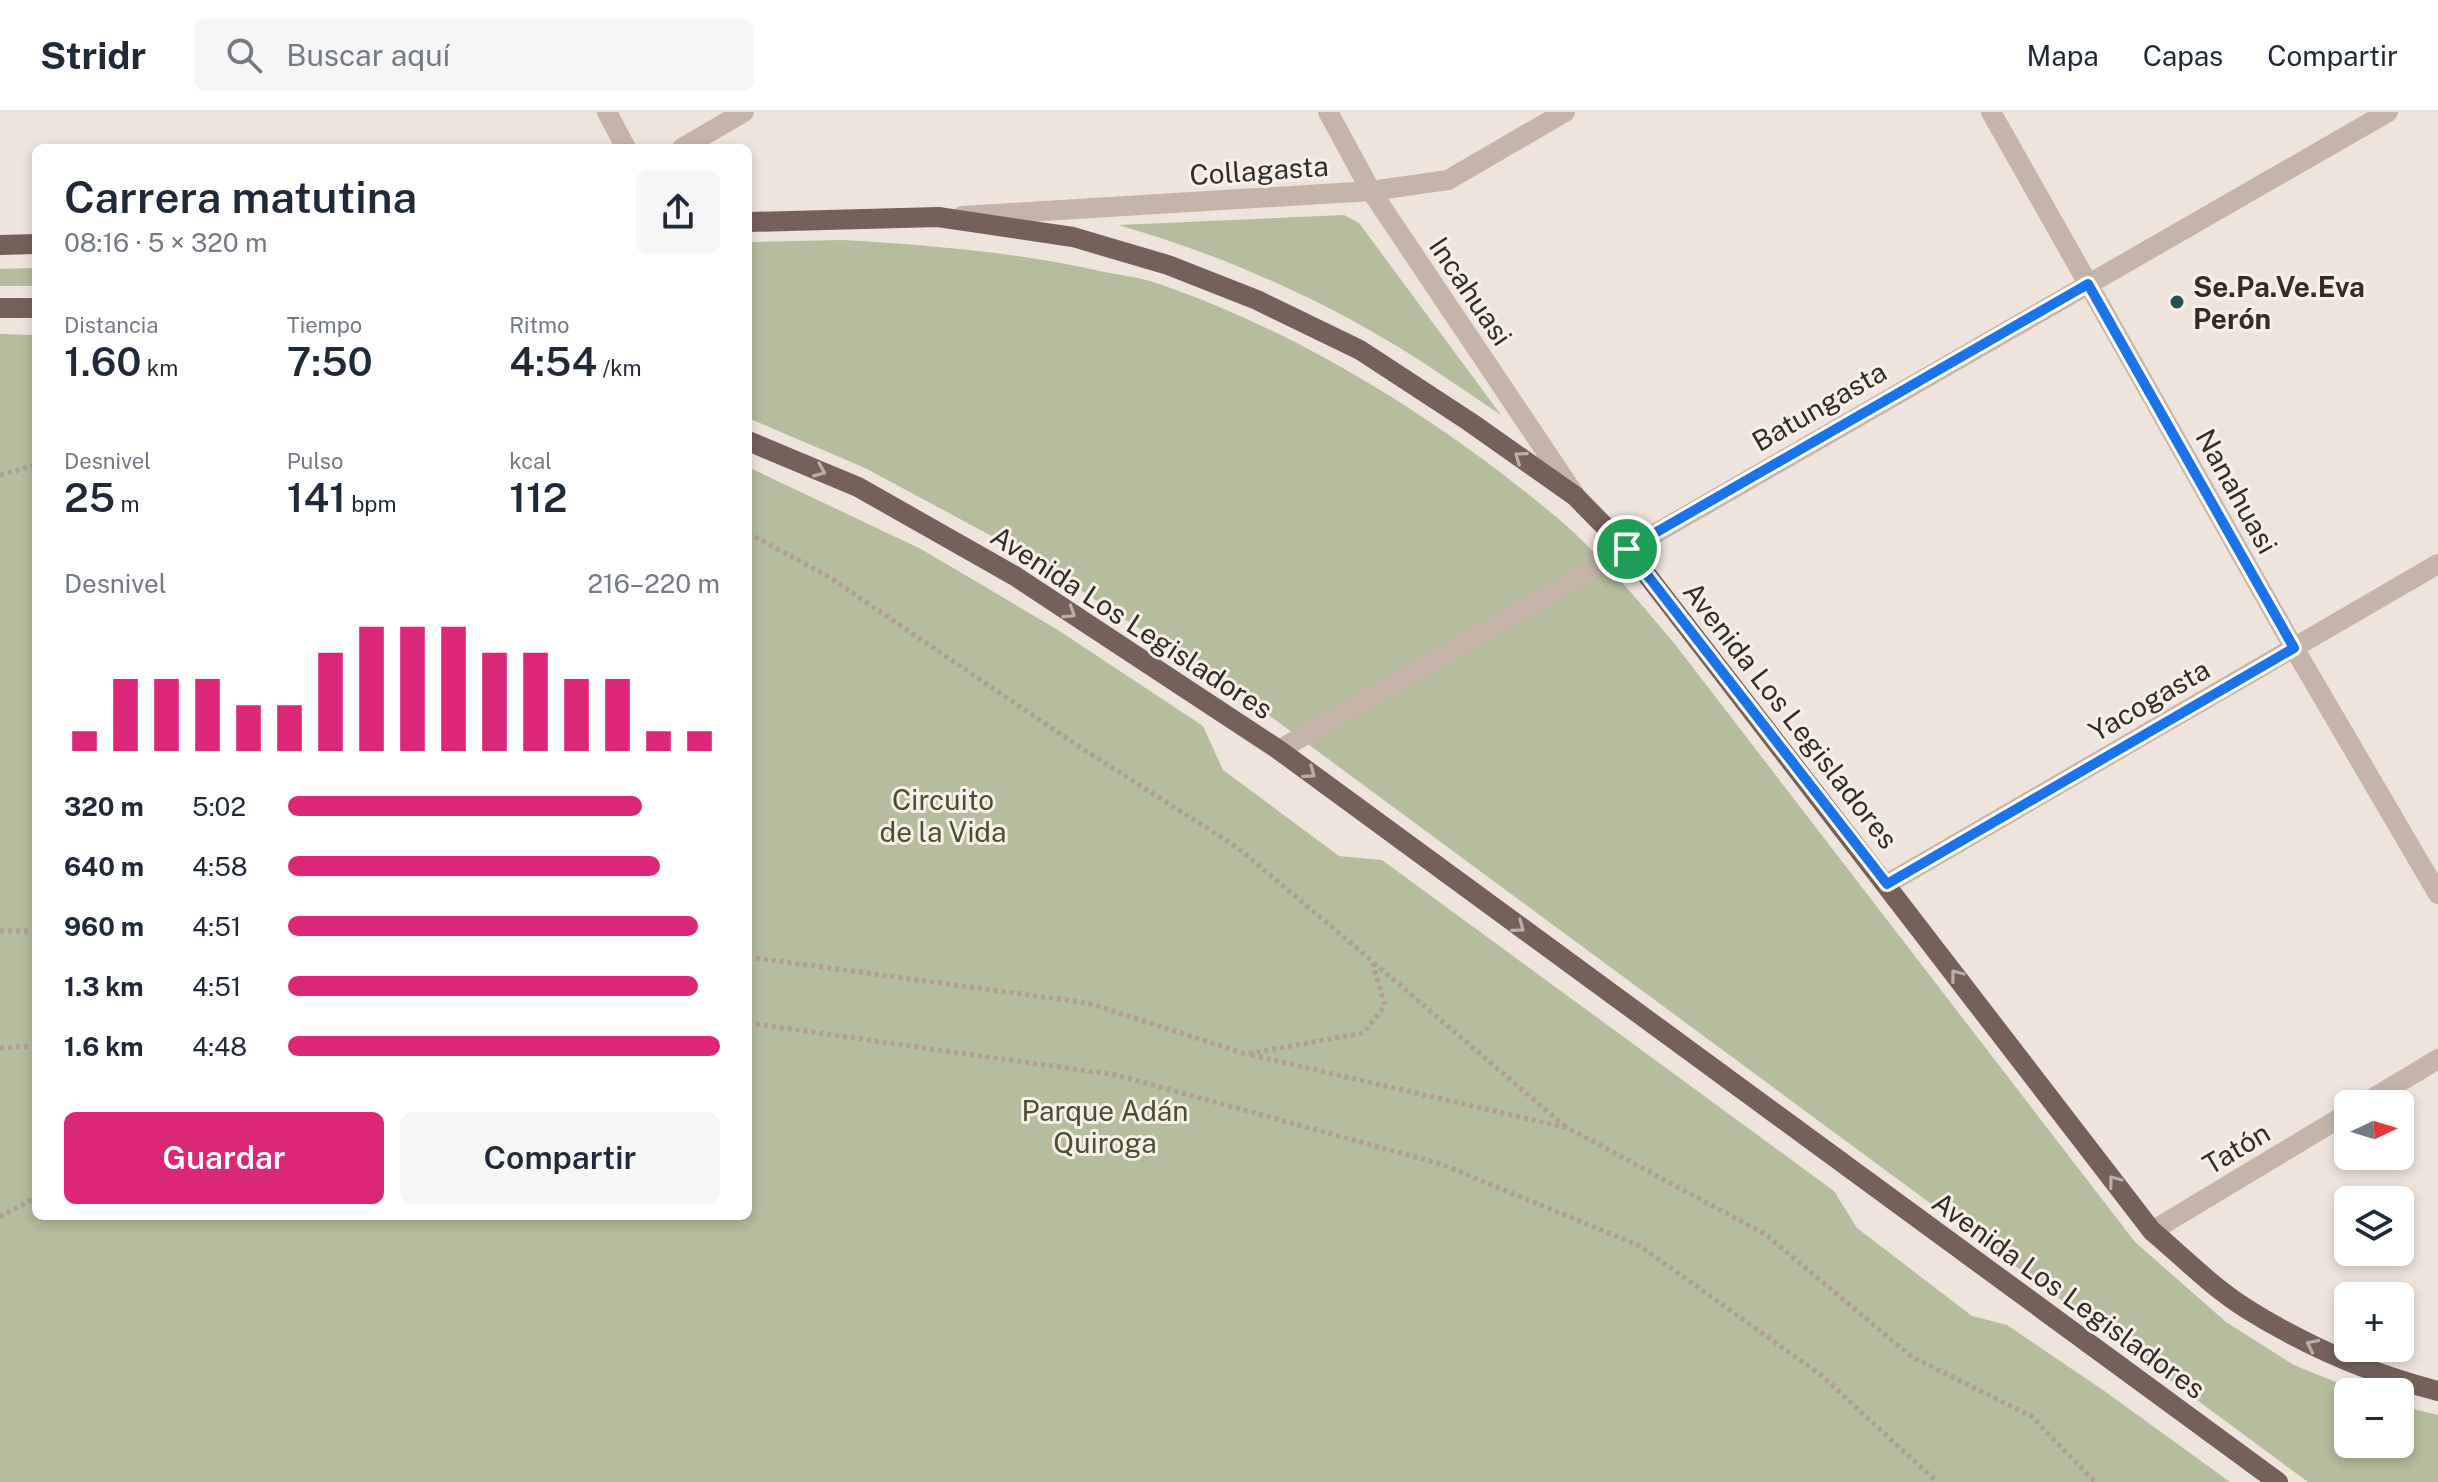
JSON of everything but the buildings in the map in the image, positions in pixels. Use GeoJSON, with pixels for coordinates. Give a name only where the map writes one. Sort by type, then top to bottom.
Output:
{"type":"FeatureCollection","features":[{"type":"Feature","properties":{"kind":"main road","name":"Avenida Los Legisladores"},"geometry":{"type":"LineString","coordinates":[[752,222],[938,217],[1073,237],[1168,265],[1257,300],[1360,350],[1470,422],[1575,496],[1627,549],[2152,1231],[2245,1308],[2299,1338],[2403,1382],[2438,1391]]}},
{"type":"Feature","properties":{"kind":"main road"},"geometry":{"type":"LineString","coordinates":[[0,245],[32,244]]}},
{"type":"Feature","properties":{"kind":"main road"},"geometry":{"type":"LineString","coordinates":[[0,308],[32,308]]}},
{"type":"Feature","properties":{"kind":"main road","name":"Avenida Los Legisladores"},"geometry":{"type":"LineString","coordinates":[[752,443],[858,487],[1015,576],[1279,750],[2278,1482]]}},
{"type":"Feature","properties":{"kind":"street"},"geometry":{"type":"LineString","coordinates":[[607,112],[624,144]]}},
{"type":"Feature","properties":{"kind":"street"},"geometry":{"type":"LineString","coordinates":[[689,144],[744,112]]}},
{"type":"Feature","properties":{"kind":"street","name":"Incahuasi"},"geometry":{"type":"LineString","coordinates":[[1328,112],[1371,191],[1575,496]]}},
{"type":"Feature","properties":{"kind":"street","name":"Collagasta"},"geometry":{"type":"LineString","coordinates":[[938,217],[1371,191],[1448,180],[1565,112]]}},
{"type":"Feature","properties":{"kind":"street","name":"Nanahuasi"},"geometry":{"type":"LineString","coordinates":[[1991,112],[2294,648],[2438,894]]}},
{"type":"Feature","properties":{"kind":"street","name":"Batungasta"},"geometry":{"type":"LineString","coordinates":[[1279,750],[2388,112]]}},
{"type":"Feature","properties":{"kind":"street","name":"Yacogasta"},"geometry":{"type":"LineString","coordinates":[[1887,884],[2438,564]]}},
{"type":"Feature","properties":{"kind":"street"},"geometry":{"type":"LineString","coordinates":[[2386,1090],[2438,1059]]}},
{"type":"Feature","properties":{"kind":"street","name":"Tatón"},"geometry":{"type":"LineString","coordinates":[[2152,1231],[2334,1121]]}},
{"type":"Feature","properties":{"kind":"path"},"geometry":{"type":"LineString","coordinates":[[0,475],[32,466]]}},
{"type":"Feature","properties":{"kind":"path"},"geometry":{"type":"LineString","coordinates":[[752,535],[829,577],[1075,744],[1238,848],[1568,1128],[1765,1234],[1912,1357],[2031,1416],[2095,1482]]}},
{"type":"Feature","properties":{"kind":"path"},"geometry":{"type":"LineString","coordinates":[[0,931],[32,931]]}},
{"type":"Feature","properties":{"kind":"path"},"geometry":{"type":"LineString","coordinates":[[752,958],[1088,1003],[1246,1054],[1568,1128]]}},
{"type":"Feature","properties":{"kind":"path"},"geometry":{"type":"LineString","coordinates":[[1246,1054],[1363,1033],[1385,1006],[1372,961]]}},
{"type":"Feature","properties":{"kind":"path"},"geometry":{"type":"LineString","coordinates":[[752,1024],[1116,1075],[1441,1164],[1640,1246],[1821,1375],[1937,1482]]}},
{"type":"Feature","properties":{"kind":"path"},"geometry":{"type":"LineString","coordinates":[[0,1048],[32,1046]]}},
{"type":"Feature","properties":{"kind":"path"},"geometry":{"type":"LineString","coordinates":[[0,1217],[32,1199]]}},
{"type":"Feature","properties":{"kind":"green space"},"geometry":{"type":"Polygon","coordinates":[[[1344,215],[1359,223],[1501,415],[1398,347],[1320,304],[1221,260],[1118,225],[1344,215]]]}},
{"type":"Feature","properties":{"kind":"green space"},"geometry":{"type":"Polygon","coordinates":[[[842,240],[939,247],[1068,264],[1137,278],[1263,326],[1364,380],[1505,476],[1583,541],[1614,574],[1674,643],[2135,1242],[2226,1322],[2294,1365],[2334,1381],[2334,1458],[2414,1458],[2414,1409],[2438,1415],[2438,1482],[2308,1482],[1251,702],[1027,555],[865,468],[752,420],[752,242],[842,240]]]}},
{"type":"Feature","properties":{"kind":"green space"},"geometry":{"type":"Polygon","coordinates":[[[32,268],[32,286],[0,286],[0,269],[32,268]]]}},
{"type":"Feature","properties":{"kind":"green space","name":"Parque Adán Quiroga"},"geometry":{"type":"Polygon","coordinates":[[[0,334],[32,335],[32,1220],[752,1220],[752,469],[921,549],[1058,630],[1203,726],[1223,770],[1339,856],[1382,860],[1834,1191],[1857,1228],[1972,1316],[2007,1325],[2230,1482],[0,1482],[0,334]]]}},
{"type":"Feature","properties":{"kind":"place","name":"Se.Pa.Ve.Eva Perón"},"geometry":{"type":"Point","coordinates":[2177,302]}},
{"type":"Feature","properties":{"kind":"route"},"geometry":{"type":"LineString","coordinates":[[2088,284],[2294,648],[1887,884],[1627,549],[2088,284]]}},
{"type":"Feature","properties":{"kind":"park label","name":"Circuito de la Vida"},"geometry":{"type":"Point","coordinates":[943,815]}}]}
